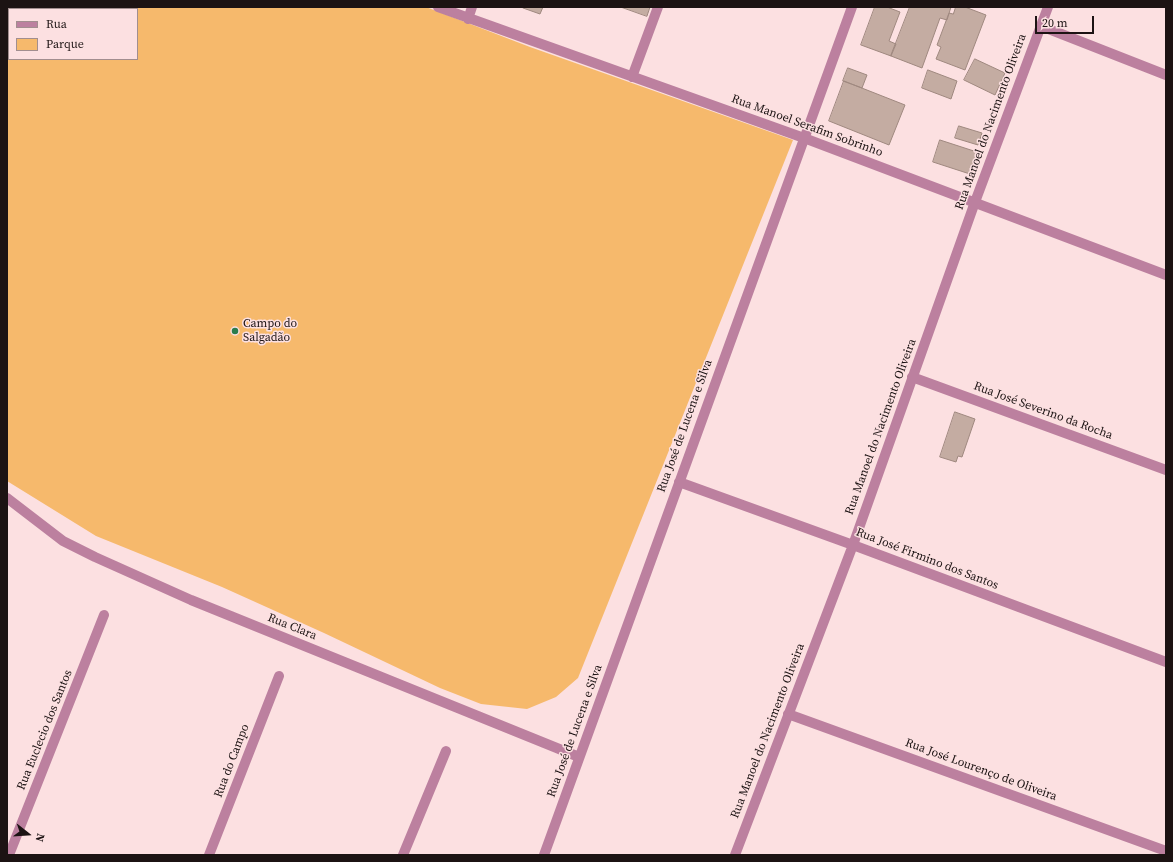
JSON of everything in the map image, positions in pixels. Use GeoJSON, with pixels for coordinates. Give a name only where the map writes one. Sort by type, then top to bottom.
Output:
{"type":"FeatureCollection","features":[{"type":"Feature","properties":{"kind":"street","name":"Rua Manoel Serafim Sobrinho"},"geometry":{"type":"LineString","coordinates":[[438,7],[804,138],[1166,275]]}},
{"type":"Feature","properties":{"kind":"street"},"geometry":{"type":"LineString","coordinates":[[468,19],[472,7]]}},
{"type":"Feature","properties":{"kind":"street"},"geometry":{"type":"LineString","coordinates":[[632,77],[658,7]]}},
{"type":"Feature","properties":{"kind":"street","name":"Rua José de Lucena e Silva"},"geometry":{"type":"LineString","coordinates":[[544,855],[852,7]]}},
{"type":"Feature","properties":{"kind":"street","name":"Rua Manoel do Nacimento Oliveira"},"geometry":{"type":"LineString","coordinates":[[736,855],[853,544],[975,202],[1048,7]]}},
{"type":"Feature","properties":{"kind":"street"},"geometry":{"type":"LineString","coordinates":[[1041,26],[1166,75]]}},
{"type":"Feature","properties":{"kind":"street","name":"Rua José Severino da Rocha"},"geometry":{"type":"LineString","coordinates":[[912,377],[1166,470]]}},
{"type":"Feature","properties":{"kind":"street","name":"Rua José Firmino dos Santos"},"geometry":{"type":"LineString","coordinates":[[679,482],[853,544],[1166,662]]}},
{"type":"Feature","properties":{"kind":"street","name":"Rua Clara"},"geometry":{"type":"LineString","coordinates":[[7,498],[63,541],[95,557],[198,602],[579,757]]}},
{"type":"Feature","properties":{"kind":"street","name":"Rua Euclecio dos Santos"},"geometry":{"type":"LineString","coordinates":[[9,855],[104,614]]}},
{"type":"Feature","properties":{"kind":"street","name":"Rua do Campo"},"geometry":{"type":"LineString","coordinates":[[209,855],[279,676]]}},
{"type":"Feature","properties":{"kind":"street","name":"Rua José Lourenço de Oliveira"},"geometry":{"type":"LineString","coordinates":[[788,714],[1166,851]]}},
{"type":"Feature","properties":{"kind":"street"},"geometry":{"type":"LineString","coordinates":[[403,855],[446,751]]}},
{"type":"Feature","properties":{"kind":"green space"},"geometry":{"type":"Polygon","coordinates":[[[7,7],[426,7],[530,47],[793,140],[578,678],[556,697],[527,709],[481,704],[440,688],[222,587],[96,536],[7,481],[7,7]]]}},
{"type":"Feature","properties":{"kind":"building"},"geometry":{"type":"Polygon","coordinates":[[[523,7],[543,7],[540,14],[523,7]]]}},
{"type":"Feature","properties":{"kind":"building"},"geometry":{"type":"Polygon","coordinates":[[[621,7],[650,7],[647,16],[621,7]]]}},
{"type":"Feature","properties":{"kind":"building"},"geometry":{"type":"Polygon","coordinates":[[[875,7],[887,7],[900,12],[889,41],[896,44],[891,56],[861,45],[875,7]]]}},
{"type":"Feature","properties":{"kind":"building"},"geometry":{"type":"Polygon","coordinates":[[[910,7],[951,7],[947,20],[940,18],[922,68],[891,56],[910,7]]]}},
{"type":"Feature","properties":{"kind":"building"},"geometry":{"type":"Polygon","coordinates":[[[956,7],[965,7],[986,15],[965,70],[936,59],[941,47],[937,45],[949,13],[953,14],[956,7]]]}},
{"type":"Feature","properties":{"kind":"building"},"geometry":{"type":"Polygon","coordinates":[[[975,59],[1005,73],[995,95],[964,80],[975,59]]]}},
{"type":"Feature","properties":{"kind":"building"},"geometry":{"type":"Polygon","coordinates":[[[848,68],[867,75],[862,88],[843,81],[848,68]]]}},
{"type":"Feature","properties":{"kind":"building"},"geometry":{"type":"Polygon","coordinates":[[[928,70],[957,81],[951,99],[922,88],[928,70]]]}},
{"type":"Feature","properties":{"kind":"building"},"geometry":{"type":"Polygon","coordinates":[[[844,81],[905,105],[889,145],[829,121],[844,81]]]}},
{"type":"Feature","properties":{"kind":"building"},"geometry":{"type":"Polygon","coordinates":[[[959,126],[982,133],[978,145],[955,138],[959,126]]]}},
{"type":"Feature","properties":{"kind":"building"},"geometry":{"type":"Polygon","coordinates":[[[940,140],[980,153],[973,175],[933,162],[940,140]]]}},
{"type":"Feature","properties":{"kind":"building"},"geometry":{"type":"Polygon","coordinates":[[[955,412],[975,419],[962,457],[958,456],[956,462],[940,457],[955,412]]]}},
{"type":"Feature","properties":{"kind":"place","name":"Campo do Salgadão"},"geometry":{"type":"Point","coordinates":[235,331]}}]}
